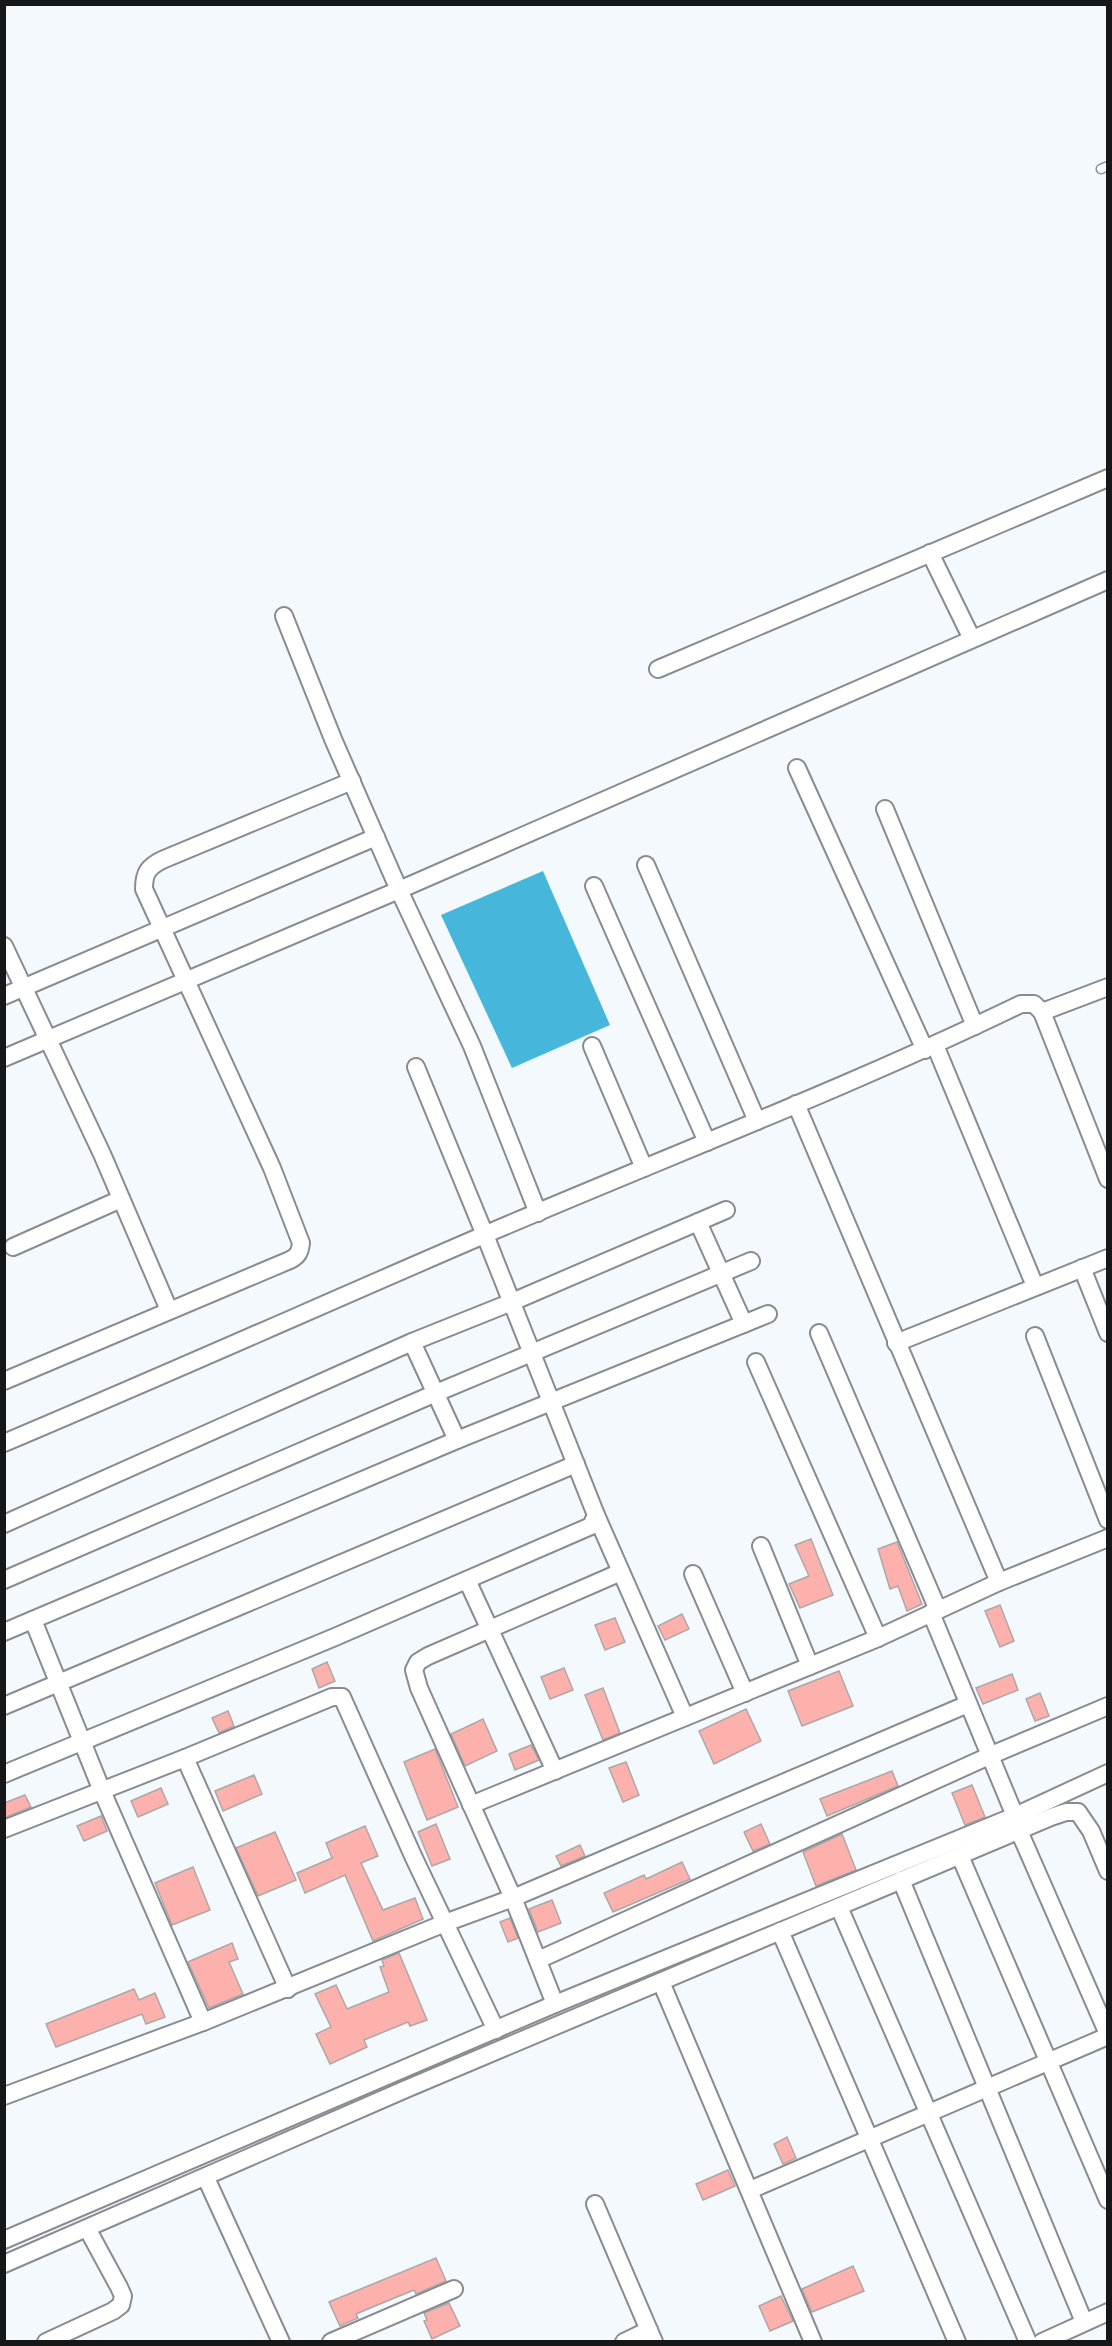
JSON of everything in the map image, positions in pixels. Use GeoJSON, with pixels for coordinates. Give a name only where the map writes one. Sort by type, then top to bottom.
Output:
{"type":"FeatureCollection","features":[{"type":"Feature","properties":{"kind":"street"},"geometry":{"type":"LineString","coordinates":[[658,669],[1107,478]]}},
{"type":"Feature","properties":{"kind":"street"},"geometry":{"type":"LineString","coordinates":[[930,553],[972,639]]}},
{"type":"Feature","properties":{"kind":"street"},"geometry":{"type":"LineString","coordinates":[[4,1058],[399,890],[1107,580]]}},
{"type":"Feature","properties":{"kind":"street"},"geometry":{"type":"LineString","coordinates":[[285,616],[399,890],[472,1046],[538,1213]]}},
{"type":"Feature","properties":{"kind":"street"},"geometry":{"type":"LineString","coordinates":[[797,768],[930,1048],[1035,1286]]}},
{"type":"Feature","properties":{"kind":"street"},"geometry":{"type":"LineString","coordinates":[[4,1381],[297,1257],[301,1243],[272,1168],[144,889],[144,876],[150,866],[352,781]]}},
{"type":"Feature","properties":{"kind":"street"},"geometry":{"type":"LineString","coordinates":[[885,809],[975,1026]]}},
{"type":"Feature","properties":{"kind":"street"},"geometry":{"type":"LineString","coordinates":[[4,996],[376,837]]}},
{"type":"Feature","properties":{"kind":"street"},"geometry":{"type":"LineString","coordinates":[[646,865],[757,1121]]}},
{"type":"Feature","properties":{"kind":"street"},"geometry":{"type":"LineString","coordinates":[[594,886],[707,1142]]}},
{"type":"Feature","properties":{"kind":"street"},"geometry":{"type":"LineString","coordinates":[[4,946],[121,1198],[169,1310]]}},
{"type":"Feature","properties":{"kind":"street"},"geometry":{"type":"LineString","coordinates":[[1042,1012],[1106,991]]}},
{"type":"Feature","properties":{"kind":"street"},"geometry":{"type":"LineString","coordinates":[[4,1443],[330,1304],[485,1235],[930,1048],[1021,1004],[1034,1004],[1042,1012],[1107,1179]]}},
{"type":"Feature","properties":{"kind":"street"},"geometry":{"type":"LineString","coordinates":[[592,1046],[644,1168]]}},
{"type":"Feature","properties":{"kind":"street"},"geometry":{"type":"LineString","coordinates":[[416,1066],[596,1515],[685,1717]]}},
{"type":"Feature","properties":{"kind":"street"},"geometry":{"type":"LineString","coordinates":[[796,1104],[999,1582]]}},
{"type":"Feature","properties":{"kind":"street"},"geometry":{"type":"LineString","coordinates":[[13,1247],[121,1198]]}},
{"type":"Feature","properties":{"kind":"street"},"geometry":{"type":"LineString","coordinates":[[4,1524],[412,1342],[512,1302],[726,1210]]}},
{"type":"Feature","properties":{"kind":"street"},"geometry":{"type":"LineString","coordinates":[[698,1221],[744,1324]]}},
{"type":"Feature","properties":{"kind":"street"},"geometry":{"type":"LineString","coordinates":[[896,1343],[1107,1258]]}},
{"type":"Feature","properties":{"kind":"street"},"geometry":{"type":"LineString","coordinates":[[4,1580],[435,1393],[751,1261]]}},
{"type":"Feature","properties":{"kind":"street"},"geometry":{"type":"LineString","coordinates":[[1082,1268],[1107,1333]]}},
{"type":"Feature","properties":{"kind":"street"},"geometry":{"type":"LineString","coordinates":[[4,1632],[457,1440],[768,1314]]}},
{"type":"Feature","properties":{"kind":"street"},"geometry":{"type":"LineString","coordinates":[[750,2190],[1107,2035],[989,1756],[934,1612],[819,1333]]}},
{"type":"Feature","properties":{"kind":"street"},"geometry":{"type":"LineString","coordinates":[[1035,1336],[1107,1520]]}},
{"type":"Feature","properties":{"kind":"street"},"geometry":{"type":"LineString","coordinates":[[412,1342],[457,1440]]}},
{"type":"Feature","properties":{"kind":"street"},"geometry":{"type":"LineString","coordinates":[[756,1362],[878,1638]]}},
{"type":"Feature","properties":{"kind":"street"},"geometry":{"type":"LineString","coordinates":[[4,1707],[576,1464]]}},
{"type":"Feature","properties":{"kind":"street"},"geometry":{"type":"LineString","coordinates":[[4,1774],[578,1532],[591,1526],[596,1515]]}},
{"type":"Feature","properties":{"kind":"street"},"geometry":{"type":"LineString","coordinates":[[471,1805],[878,1638],[999,1582],[1107,1538]]}},
{"type":"Feature","properties":{"kind":"street"},"geometry":{"type":"LineString","coordinates":[[761,1546],[810,1666]]}},
{"type":"Feature","properties":{"kind":"street"},"geometry":{"type":"LineString","coordinates":[[555,2004],[513,1898],[419,1689],[414,1670],[418,1662],[428,1656],[490,1631],[621,1572]]}},
{"type":"Feature","properties":{"kind":"street"},"geometry":{"type":"LineString","coordinates":[[693,1574],[745,1692]]}},
{"type":"Feature","properties":{"kind":"street"},"geometry":{"type":"LineString","coordinates":[[467,1580],[555,1771]]}},
{"type":"Feature","properties":{"kind":"street"},"geometry":{"type":"LineString","coordinates":[[33,1620],[102,1791],[203,2022]]}},
{"type":"Feature","properties":{"kind":"street"},"geometry":{"type":"LineString","coordinates":[[4,1829],[332,1697],[342,1697],[496,2030]]}},
{"type":"Feature","properties":{"kind":"street"},"geometry":{"type":"LineString","coordinates":[[4,2096],[288,1989],[445,1923],[513,1898],[968,1704]]}},
{"type":"Feature","properties":{"kind":"street"},"geometry":{"type":"LineString","coordinates":[[538,1960],[989,1756],[1107,1706]]}},
{"type":"Feature","properties":{"kind":"street"},"geometry":{"type":"LineString","coordinates":[[185,1758],[288,1989]]}},
{"type":"Feature","properties":{"kind":"street"},"geometry":{"type":"LineString","coordinates":[[4,2264],[88,2230],[406,2089],[960,1856],[1107,1773]]}},
{"type":"Feature","properties":{"kind":"street"},"geometry":{"type":"LineString","coordinates":[[4,2240],[555,2004],[1017,1823],[1066,1812],[1078,1812],[1091,1831],[1107,1870]]}},
{"type":"Feature","properties":{"kind":"street"},"geometry":{"type":"LineString","coordinates":[[960,1856],[1107,2200]]}},
{"type":"Feature","properties":{"kind":"street"},"geometry":{"type":"LineString","coordinates":[[901,1880],[1084,2322]]}},
{"type":"Feature","properties":{"kind":"street"},"geometry":{"type":"LineString","coordinates":[[838,1907],[1028,2342]]}},
{"type":"Feature","properties":{"kind":"street"},"geometry":{"type":"LineString","coordinates":[[780,1931],[957,2342]]}},
{"type":"Feature","properties":{"kind":"street"},"geometry":{"type":"LineString","coordinates":[[661,1983],[813,2342]]}},
{"type":"Feature","properties":{"kind":"street"},"geometry":{"type":"LineString","coordinates":[[206,2178],[281,2342]]}},
{"type":"Feature","properties":{"kind":"street"},"geometry":{"type":"LineString","coordinates":[[595,2204],[652,2336],[624,2342]]}},
{"type":"Feature","properties":{"kind":"street"},"geometry":{"type":"LineString","coordinates":[[46,2342],[122,2305],[123,2296],[119,2287],[88,2230]]}},
{"type":"Feature","properties":{"kind":"street"},"geometry":{"type":"LineString","coordinates":[[331,2342],[454,2289]]}},
{"type":"Feature","properties":{"kind":"street"},"geometry":{"type":"LineString","coordinates":[[1042,2342],[1107,2312]]}},
{"type":"Feature","properties":{"kind":"water"},"geometry":{"type":"Polygon","coordinates":[[[543,871],[610,1025],[512,1068],[441,915],[543,871]]]}},
{"type":"Feature","properties":{"kind":"building"},"geometry":{"type":"Polygon","coordinates":[[[811,1539],[833,1595],[800,1608],[789,1584],[809,1576],[795,1545],[811,1539]]]}},
{"type":"Feature","properties":{"kind":"building"},"geometry":{"type":"Polygon","coordinates":[[[897,1542],[922,1604],[907,1611],[898,1586],[890,1589],[878,1549],[897,1542]]]}},
{"type":"Feature","properties":{"kind":"building"},"geometry":{"type":"Polygon","coordinates":[[[1000,1605],[1014,1641],[1000,1647],[985,1611],[1000,1605]]]}},
{"type":"Feature","properties":{"kind":"building"},"geometry":{"type":"Polygon","coordinates":[[[682,1614],[689,1629],[665,1640],[658,1626],[682,1614]]]}},
{"type":"Feature","properties":{"kind":"building"},"geometry":{"type":"Polygon","coordinates":[[[615,1618],[625,1642],[605,1650],[595,1625],[615,1618]]]}},
{"type":"Feature","properties":{"kind":"building"},"geometry":{"type":"Polygon","coordinates":[[[327,1662],[335,1681],[319,1688],[312,1669],[327,1662]]]}},
{"type":"Feature","properties":{"kind":"building"},"geometry":{"type":"Polygon","coordinates":[[[564,1668],[573,1690],[550,1699],[541,1677],[564,1668]]]}},
{"type":"Feature","properties":{"kind":"building"},"geometry":{"type":"Polygon","coordinates":[[[839,1671],[853,1706],[802,1726],[788,1691],[839,1671]]]}},
{"type":"Feature","properties":{"kind":"building"},"geometry":{"type":"Polygon","coordinates":[[[1012,1674],[1018,1690],[983,1704],[976,1688],[1012,1674]]]}},
{"type":"Feature","properties":{"kind":"building"},"geometry":{"type":"Polygon","coordinates":[[[603,1688],[620,1733],[603,1740],[585,1695],[603,1688]]]}},
{"type":"Feature","properties":{"kind":"building"},"geometry":{"type":"Polygon","coordinates":[[[1040,1693],[1049,1716],[1035,1721],[1026,1699],[1040,1693]]]}},
{"type":"Feature","properties":{"kind":"building"},"geometry":{"type":"Polygon","coordinates":[[[746,1709],[761,1741],[714,1764],[699,1731],[746,1709]]]}},
{"type":"Feature","properties":{"kind":"building"},"geometry":{"type":"Polygon","coordinates":[[[228,1711],[234,1726],[219,1733],[212,1718],[228,1711]]]}},
{"type":"Feature","properties":{"kind":"building"},"geometry":{"type":"Polygon","coordinates":[[[483,1719],[497,1751],[465,1766],[451,1734],[483,1719]]]}},
{"type":"Feature","properties":{"kind":"building"},"geometry":{"type":"Polygon","coordinates":[[[531,1745],[539,1760],[515,1770],[509,1754],[531,1745]]]}},
{"type":"Feature","properties":{"kind":"building"},"geometry":{"type":"Polygon","coordinates":[[[435,1749],[458,1807],[427,1820],[404,1762],[435,1749]]]}},
{"type":"Feature","properties":{"kind":"building"},"geometry":{"type":"Polygon","coordinates":[[[626,1762],[639,1795],[623,1802],[609,1768],[626,1762]]]}},
{"type":"Feature","properties":{"kind":"building"},"geometry":{"type":"Polygon","coordinates":[[[892,1771],[898,1786],[827,1816],[820,1799],[892,1771]]]}},
{"type":"Feature","properties":{"kind":"building"},"geometry":{"type":"Polygon","coordinates":[[[254,1775],[262,1794],[223,1811],[215,1791],[254,1775]]]}},
{"type":"Feature","properties":{"kind":"building"},"geometry":{"type":"Polygon","coordinates":[[[972,1785],[985,1817],[965,1825],[952,1793],[972,1785]]]}},
{"type":"Feature","properties":{"kind":"building"},"geometry":{"type":"Polygon","coordinates":[[[161,1788],[168,1804],[138,1817],[131,1801],[161,1788]]]}},
{"type":"Feature","properties":{"kind":"building"},"geometry":{"type":"Polygon","coordinates":[[[25,1795],[31,1807],[4,1818],[4,1803],[25,1795]]]}},
{"type":"Feature","properties":{"kind":"building"},"geometry":{"type":"Polygon","coordinates":[[[101,1816],[107,1831],[84,1841],[77,1826],[101,1816]]]}},
{"type":"Feature","properties":{"kind":"building"},"geometry":{"type":"Polygon","coordinates":[[[436,1824],[450,1859],[432,1866],[418,1832],[436,1824]]]}},
{"type":"Feature","properties":{"kind":"building"},"geometry":{"type":"Polygon","coordinates":[[[761,1824],[770,1844],[753,1851],[744,1832],[761,1824]]]}},
{"type":"Feature","properties":{"kind":"building"},"geometry":{"type":"Polygon","coordinates":[[[365,1826],[378,1856],[361,1863],[383,1910],[415,1898],[423,1919],[373,1941],[345,1875],[305,1893],[297,1873],[332,1858],[326,1843],[365,1826]]]}},
{"type":"Feature","properties":{"kind":"building"},"geometry":{"type":"Polygon","coordinates":[[[275,1832],[296,1880],[258,1896],[236,1848],[275,1832]]]}},
{"type":"Feature","properties":{"kind":"building"},"geometry":{"type":"Polygon","coordinates":[[[842,1834],[856,1870],[816,1886],[803,1852],[842,1834]]]}},
{"type":"Feature","properties":{"kind":"building"},"geometry":{"type":"Polygon","coordinates":[[[580,1845],[585,1856],[561,1866],[556,1856],[580,1845]]]}},
{"type":"Feature","properties":{"kind":"building"},"geometry":{"type":"Polygon","coordinates":[[[682,1862],[690,1879],[613,1912],[604,1893],[644,1875],[646,1879],[682,1862]]]}},
{"type":"Feature","properties":{"kind":"building"},"geometry":{"type":"Polygon","coordinates":[[[193,1867],[210,1910],[172,1925],[155,1883],[193,1867]]]}},
{"type":"Feature","properties":{"kind":"building"},"geometry":{"type":"Polygon","coordinates":[[[552,1900],[561,1923],[538,1932],[529,1909],[552,1900]]]}},
{"type":"Feature","properties":{"kind":"building"},"geometry":{"type":"Polygon","coordinates":[[[510,1918],[518,1938],[508,1942],[500,1922],[510,1918]]]}},
{"type":"Feature","properties":{"kind":"building"},"geometry":{"type":"Polygon","coordinates":[[[232,1943],[238,1959],[229,1962],[243,1994],[209,2008],[188,1962],[232,1943]]]}},
{"type":"Feature","properties":{"kind":"building"},"geometry":{"type":"Polygon","coordinates":[[[399,1953],[427,2020],[410,2026],[408,2022],[364,2040],[367,2047],[330,2064],[316,2034],[331,2027],[315,1994],[336,1985],[347,2009],[389,1992],[380,1967],[384,1966],[382,1960],[399,1953]]]}},
{"type":"Feature","properties":{"kind":"building"},"geometry":{"type":"Polygon","coordinates":[[[134,1989],[139,2000],[155,1993],[165,2017],[146,2024],[142,2014],[56,2047],[46,2024],[134,1989]]]}},
{"type":"Feature","properties":{"kind":"building"},"geometry":{"type":"Polygon","coordinates":[[[787,2137],[796,2158],[783,2164],[774,2144],[787,2137]]]}},
{"type":"Feature","properties":{"kind":"building"},"geometry":{"type":"Polygon","coordinates":[[[728,2170],[735,2186],[703,2200],[696,2184],[728,2170]]]}},
{"type":"Feature","properties":{"kind":"building"},"geometry":{"type":"Polygon","coordinates":[[[436,2258],[446,2281],[416,2294],[414,2290],[356,2314],[358,2318],[340,2326],[329,2302],[436,2258]]]}},
{"type":"Feature","properties":{"kind":"building"},"geometry":{"type":"Polygon","coordinates":[[[853,2266],[864,2291],[812,2312],[802,2289],[853,2266]]]}},
{"type":"Feature","properties":{"kind":"building"},"geometry":{"type":"Polygon","coordinates":[[[781,2296],[793,2321],[770,2331],[759,2306],[781,2296]]]}},
{"type":"Feature","properties":{"kind":"building"},"geometry":{"type":"Polygon","coordinates":[[[449,2303],[460,2326],[432,2339],[424,2321],[427,2320],[424,2313],[449,2303]]]}}]}
